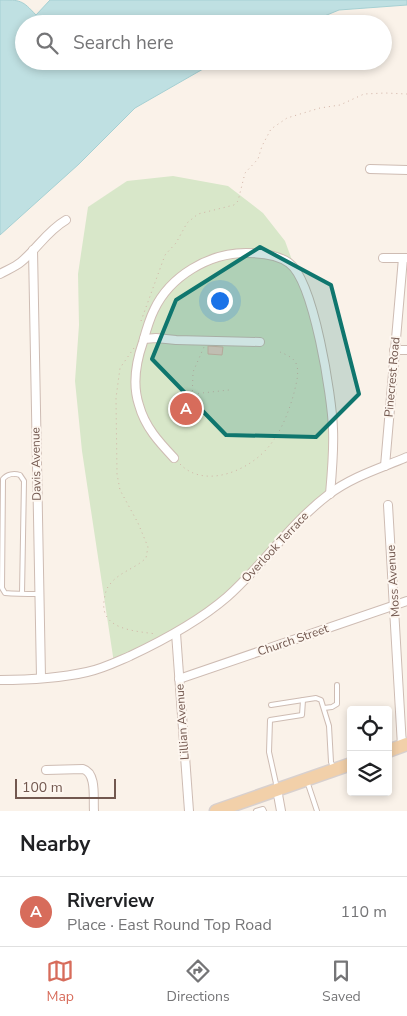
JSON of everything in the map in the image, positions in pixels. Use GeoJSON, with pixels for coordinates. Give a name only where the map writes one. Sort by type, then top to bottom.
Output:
{"type":"FeatureCollection","features":[{"type":"Feature","properties":{"kind":"main road"},"geometry":{"type":"LineString","coordinates":[[392,750],[405,745]]}},
{"type":"Feature","properties":{"kind":"main road"},"geometry":{"type":"LineString","coordinates":[[216,811],[230,809],[277,789],[347,765]]}},
{"type":"Feature","properties":{"kind":"street"},"geometry":{"type":"LineString","coordinates":[[370,169],[407,170]]}},
{"type":"Feature","properties":{"kind":"street"},"geometry":{"type":"LineString","coordinates":[[0,274],[19,264],[56,225],[66,220]]}},
{"type":"Feature","properties":{"kind":"street","name":"Davis Avenue"},"geometry":{"type":"LineString","coordinates":[[33,250],[41,678]]}},
{"type":"Feature","properties":{"kind":"street"},"geometry":{"type":"LineString","coordinates":[[174,458],[154,435],[145,421],[138,405],[135,387],[136,372],[151,317],[160,300],[177,280],[210,259],[229,254],[267,254],[290,263],[297,272],[309,301],[323,357],[332,410],[333,460],[330,494]]}},
{"type":"Feature","properties":{"kind":"street"},"geometry":{"type":"LineString","coordinates":[[383,258],[405,258]]}},
{"type":"Feature","properties":{"kind":"street","name":"Pinecrest Road"},"geometry":{"type":"LineString","coordinates":[[385,466],[394,350],[405,258]]}},
{"type":"Feature","properties":{"kind":"street"},"geometry":{"type":"LineString","coordinates":[[143,342],[156,338],[260,342]]}},
{"type":"Feature","properties":{"kind":"street"},"geometry":{"type":"LineString","coordinates":[[394,350],[407,350]]}},
{"type":"Feature","properties":{"kind":"street","name":"Overlook Terrace"},"geometry":{"type":"LineString","coordinates":[[0,680],[41,678],[87,672],[105,667],[176,633],[210,611],[228,596],[289,530],[330,494],[349,481],[407,457]]}},
{"type":"Feature","properties":{"kind":"street","name":"Moss Avenue"},"geometry":{"type":"LineString","coordinates":[[388,505],[405,745]]}},
{"type":"Feature","properties":{"kind":"street","name":"Church Street"},"geometry":{"type":"LineString","coordinates":[[179,679],[407,600]]}},
{"type":"Feature","properties":{"kind":"street","name":"Lillian Avenue"},"geometry":{"type":"LineString","coordinates":[[176,633],[188,811]]}},
{"type":"Feature","properties":{"kind":"street"},"geometry":{"type":"LineString","coordinates":[[46,770],[88,770],[92,776],[94,811]]}},
{"type":"Feature","properties":{"kind":"street"},"geometry":{"type":"LineString","coordinates":[[277,789],[281,811]]}},
{"type":"Feature","properties":{"kind":"lane"},"geometry":{"type":"LineString","coordinates":[[22,594],[24,481],[17,474],[5,476],[3,479],[2,588],[5,593],[22,594],[39,594]]}},
{"type":"Feature","properties":{"kind":"lane"},"geometry":{"type":"LineString","coordinates":[[324,708],[337,704],[337,686]]}},
{"type":"Feature","properties":{"kind":"lane"},"geometry":{"type":"LineString","coordinates":[[271,705],[316,698],[321,700],[329,726],[331,762],[334,770]]}},
{"type":"Feature","properties":{"kind":"lane"},"geometry":{"type":"LineString","coordinates":[[277,789],[269,752],[270,720],[302,715],[303,700]]}},
{"type":"Feature","properties":{"kind":"lane"},"geometry":{"type":"LineString","coordinates":[[306,779],[317,811]]}},
{"type":"Feature","properties":{"kind":"lane"},"geometry":{"type":"LineString","coordinates":[[256,811],[263,809],[264,811]]}},
{"type":"Feature","properties":{"kind":"path"},"geometry":{"type":"LineString","coordinates":[[141,321],[165,255],[176,243],[186,223],[198,214],[234,205],[238,201],[245,173],[258,159],[271,129],[287,118],[320,108],[340,106],[364,94],[407,94]]}},
{"type":"Feature","properties":{"kind":"path"},"geometry":{"type":"LineString","coordinates":[[192,401],[193,369],[208,341]]}},
{"type":"Feature","properties":{"kind":"path"},"geometry":{"type":"LineString","coordinates":[[143,342],[133,348],[120,368],[116,398],[117,474],[120,490],[138,523],[148,547],[146,558],[140,564],[111,582],[105,592],[103,608],[109,619],[118,626],[131,631],[155,634],[166,638]]}},
{"type":"Feature","properties":{"kind":"path"},"geometry":{"type":"LineString","coordinates":[[174,458],[185,470],[203,476],[221,475],[245,468],[270,446],[282,425],[297,380],[297,365],[293,358],[280,352]]}},
{"type":"Feature","properties":{"kind":"path"},"geometry":{"type":"LineString","coordinates":[[192,394],[229,390]]}},
{"type":"Feature","properties":{"kind":"highlighted area"},"geometry":{"type":"Polygon","coordinates":[[[260,247],[331,285],[359,394],[316,437],[226,435],[152,359],[176,300],[260,247]]]}},
{"type":"Feature","properties":{"kind":"green space"},"geometry":{"type":"Polygon","coordinates":[[[173,176],[228,186],[263,213],[285,241],[315,323],[332,411],[330,494],[243,581],[176,633],[114,663],[82,451],[75,381],[79,325],[78,274],[88,207],[127,181],[173,176]]]}},
{"type":"Feature","properties":{"kind":"water"},"geometry":{"type":"Polygon","coordinates":[[[0,0],[21,2],[36,15],[15,15],[15,70],[201,70],[135,108],[79,164],[0,235],[0,0]]]}},
{"type":"Feature","properties":{"kind":"water"},"geometry":{"type":"Polygon","coordinates":[[[50,0],[407,0],[407,5],[339,10],[327,15],[36,15],[50,0]]]}},
{"type":"Feature","properties":{"kind":"building"},"geometry":{"type":"Polygon","coordinates":[[[208,346],[223,347],[222,355],[208,354],[208,346]]]}},
{"type":"Feature","properties":{"kind":"building"},"geometry":{"type":"Polygon","coordinates":[[[195,401],[196,412],[189,413],[188,402],[195,401]]]}},
{"type":"Feature","properties":{"kind":"place","name":"Riverview"},"geometry":{"type":"Point","coordinates":[186,409]}}]}
